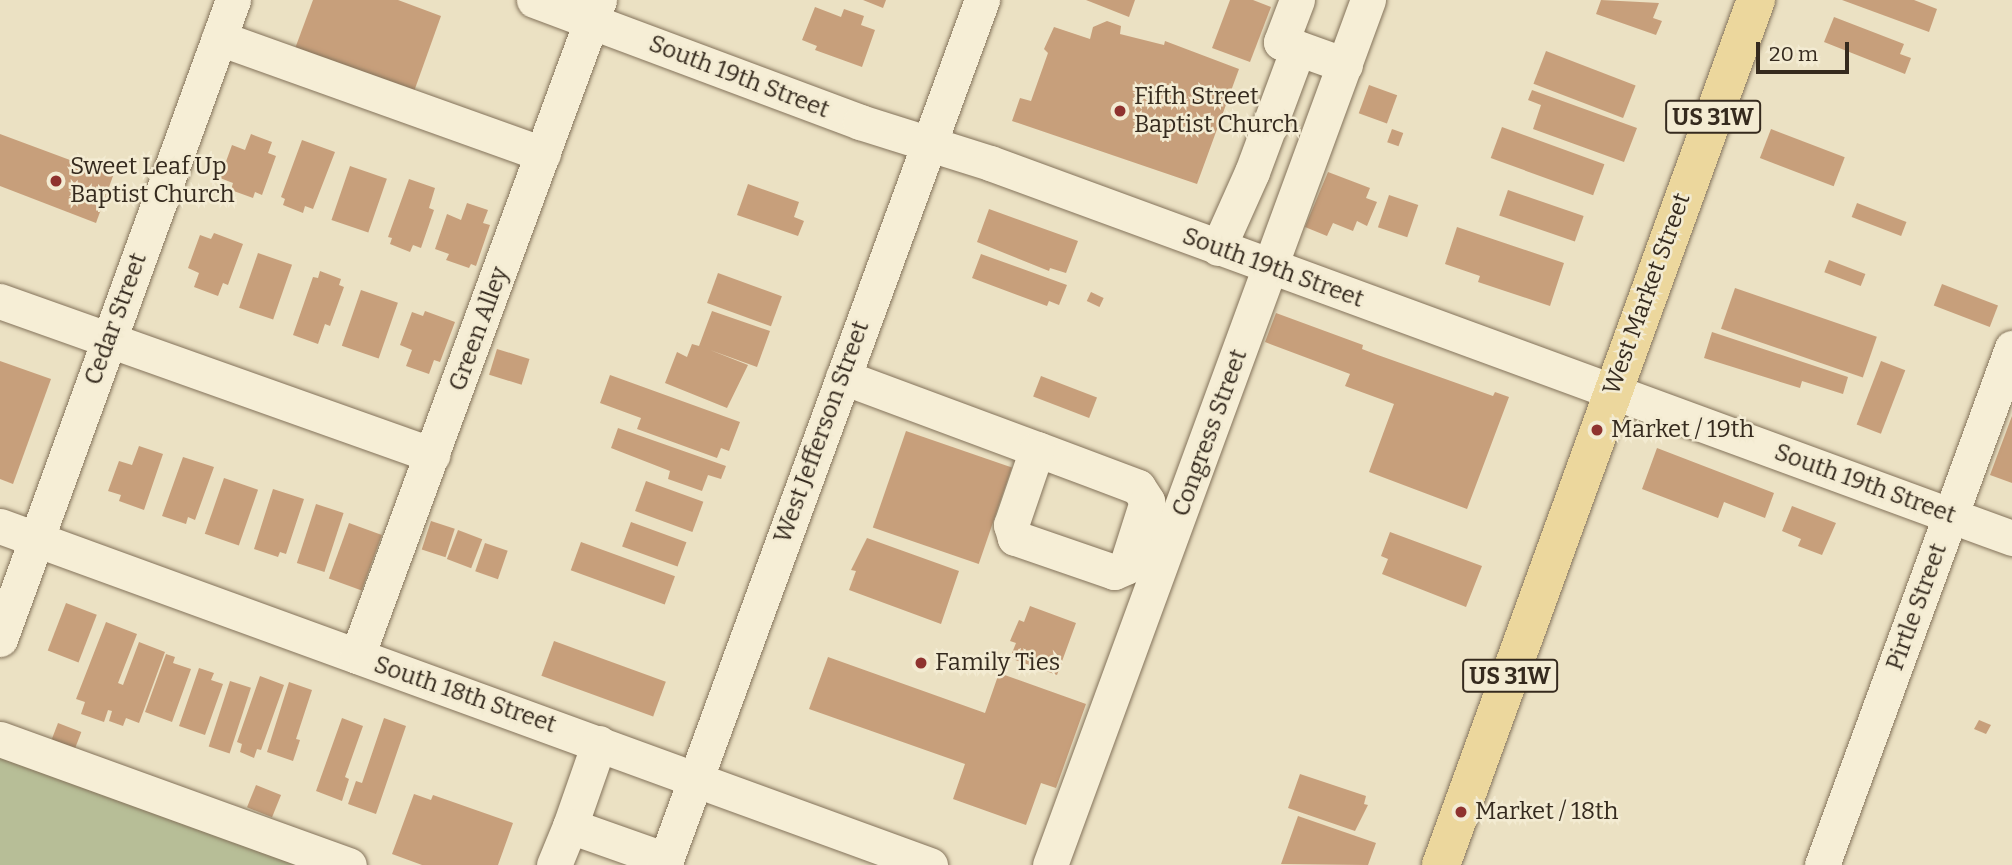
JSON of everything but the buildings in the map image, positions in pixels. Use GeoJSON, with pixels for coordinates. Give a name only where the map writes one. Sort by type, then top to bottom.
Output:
{"type":"FeatureCollection","features":[{"type":"Feature","properties":{"kind":"main road","name":"West Market Street"},"geometry":{"type":"LineString","coordinates":[[1441,865],[1756,0]]}},
{"type":"Feature","properties":{"kind":"street","name":"Cedar Street"},"geometry":{"type":"LineString","coordinates":[[0,639],[233,0]]}},
{"type":"Feature","properties":{"kind":"street","name":"South 19th Street"},"geometry":{"type":"LineString","coordinates":[[534,0],[596,11],[860,122],[990,163],[2012,538]]}},
{"type":"Feature","properties":{"kind":"street","name":"West Jefferson Street"},"geometry":{"type":"LineString","coordinates":[[665,862],[982,0]]}},
{"type":"Feature","properties":{"kind":"street"},"geometry":{"type":"LineString","coordinates":[[1297,0],[1281,42],[1345,65]]}},
{"type":"Feature","properties":{"kind":"street","name":"Congress Street"},"geometry":{"type":"LineString","coordinates":[[1050,865],[1272,268],[1368,0]]}},
{"type":"Feature","properties":{"kind":"street","name":"Green Alley"},"geometry":{"type":"LineString","coordinates":[[356,656],[596,11]]}},
{"type":"Feature","properties":{"kind":"street"},"geometry":{"type":"LineString","coordinates":[[219,38],[543,154]]}},
{"type":"Feature","properties":{"kind":"street"},"geometry":{"type":"LineString","coordinates":[[1218,247],[1252,172],[1298,48]]}},
{"type":"Feature","properties":{"kind":"street"},"geometry":{"type":"LineString","coordinates":[[0,301],[432,455]]}},
{"type":"Feature","properties":{"kind":"street","name":"Pirtle Street"},"geometry":{"type":"LineString","coordinates":[[1822,865],[2012,348]]}},
{"type":"Feature","properties":{"kind":"street"},"geometry":{"type":"LineString","coordinates":[[843,377],[1037,449]]}},
{"type":"Feature","properties":{"kind":"street","name":"South 18th Street"},"geometry":{"type":"LineString","coordinates":[[0,526],[930,865]]}},
{"type":"Feature","properties":{"kind":"street"},"geometry":{"type":"LineString","coordinates":[[0,740],[349,865]]}},
{"type":"Feature","properties":{"kind":"street"},"geometry":{"type":"LineString","coordinates":[[554,865],[599,743]]}},
{"type":"Feature","properties":{"kind":"street"},"geometry":{"type":"LineString","coordinates":[[570,826],[665,862]]}},
{"type":"Feature","properties":{"kind":"green space"},"geometry":{"type":"Polygon","coordinates":[[[0,751],[312,865],[0,865],[0,751]]]}},
{"type":"Feature","properties":{"kind":"place","name":"Fifth Street Baptist Church"},"geometry":{"type":"Point","coordinates":[1120,111]}},
{"type":"Feature","properties":{"kind":"place","name":"Sweet Leaf Up Baptist Church"},"geometry":{"type":"Point","coordinates":[56,181]}},
{"type":"Feature","properties":{"kind":"place","name":"Market / 19th"},"geometry":{"type":"Point","coordinates":[1597,430]}},
{"type":"Feature","properties":{"kind":"place","name":"Family Ties"},"geometry":{"type":"Point","coordinates":[921,663]}},
{"type":"Feature","properties":{"kind":"place","name":"Market / 18th"},"geometry":{"type":"Point","coordinates":[1461,812]}}]}
